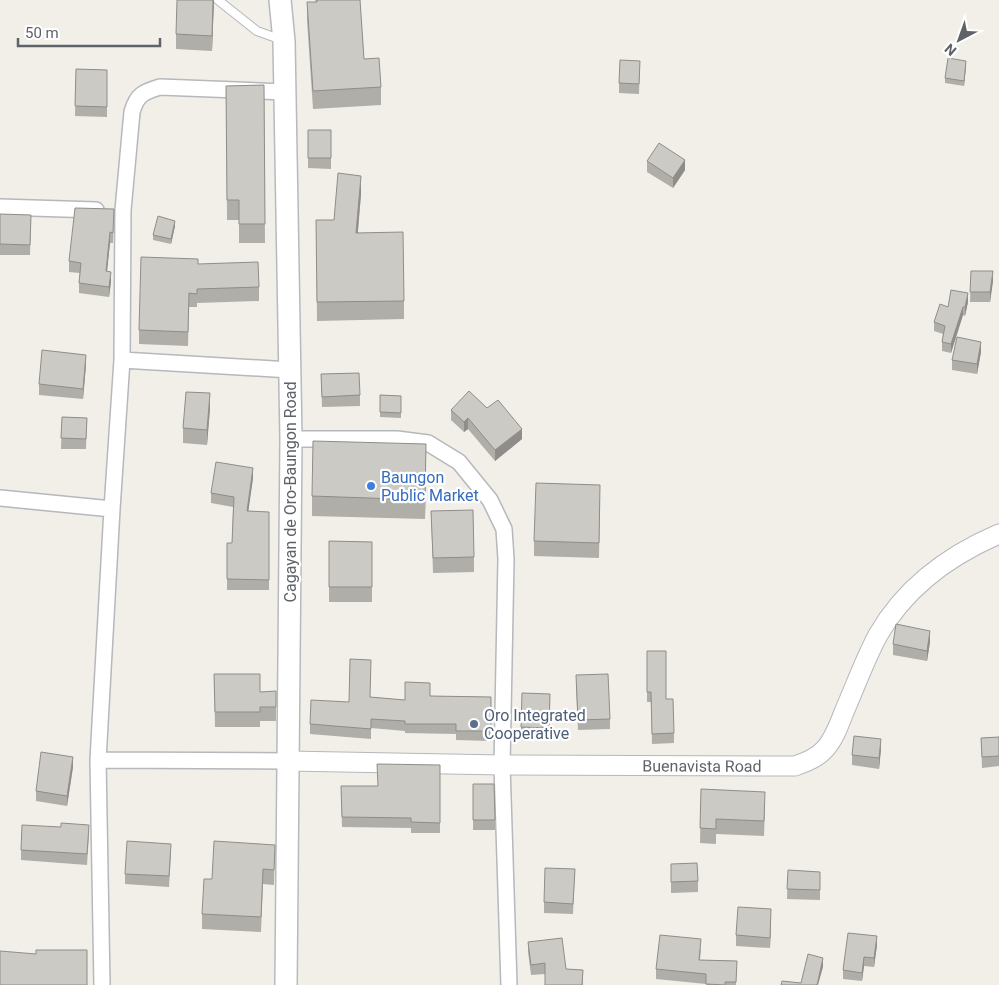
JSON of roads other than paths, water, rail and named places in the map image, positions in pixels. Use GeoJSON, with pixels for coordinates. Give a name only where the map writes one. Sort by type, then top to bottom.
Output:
{"type":"FeatureCollection","features":[{"type":"Feature","properties":{"kind":"main road","name":"Cagayan de Oro-Baungon Road"},"geometry":{"type":"LineString","coordinates":[[280,0],[284,41],[291,439],[286,985]]}},
{"type":"Feature","properties":{"kind":"street"},"geometry":{"type":"LineString","coordinates":[[102,985],[98,760],[122,360],[123,210],[132,112],[134,103],[144,92],[160,87],[285,92]]}},
{"type":"Feature","properties":{"kind":"street"},"geometry":{"type":"LineString","coordinates":[[0,207],[123,210]]}},
{"type":"Feature","properties":{"kind":"street"},"geometry":{"type":"LineString","coordinates":[[122,360],[290,370]]}},
{"type":"Feature","properties":{"kind":"street"},"geometry":{"type":"LineString","coordinates":[[291,439],[397,439],[428,443],[459,462],[490,500],[504,529],[506,559],[502,765],[509,985]]}},
{"type":"Feature","properties":{"kind":"street"},"geometry":{"type":"LineString","coordinates":[[0,498],[112,509]]}},
{"type":"Feature","properties":{"kind":"street","name":"Buenavista Road"},"geometry":{"type":"LineString","coordinates":[[287,761],[502,765],[795,766],[814,758],[825,749],[836,731],[878,635],[897,607],[941,565],[999,534]]}},
{"type":"Feature","properties":{"kind":"street"},"geometry":{"type":"LineString","coordinates":[[98,760],[287,761]]}},
{"type":"Feature","properties":{"kind":"lane"},"geometry":{"type":"LineString","coordinates":[[218,0],[257,31],[284,41]]}},
{"type":"Feature","properties":{"kind":"place","name":"Baungon Public Market"},"geometry":{"type":"Point","coordinates":[371,486]}},
{"type":"Feature","properties":{"kind":"place","name":"Oro Integrated Cooperative"},"geometry":{"type":"Point","coordinates":[474,724]}}]}
